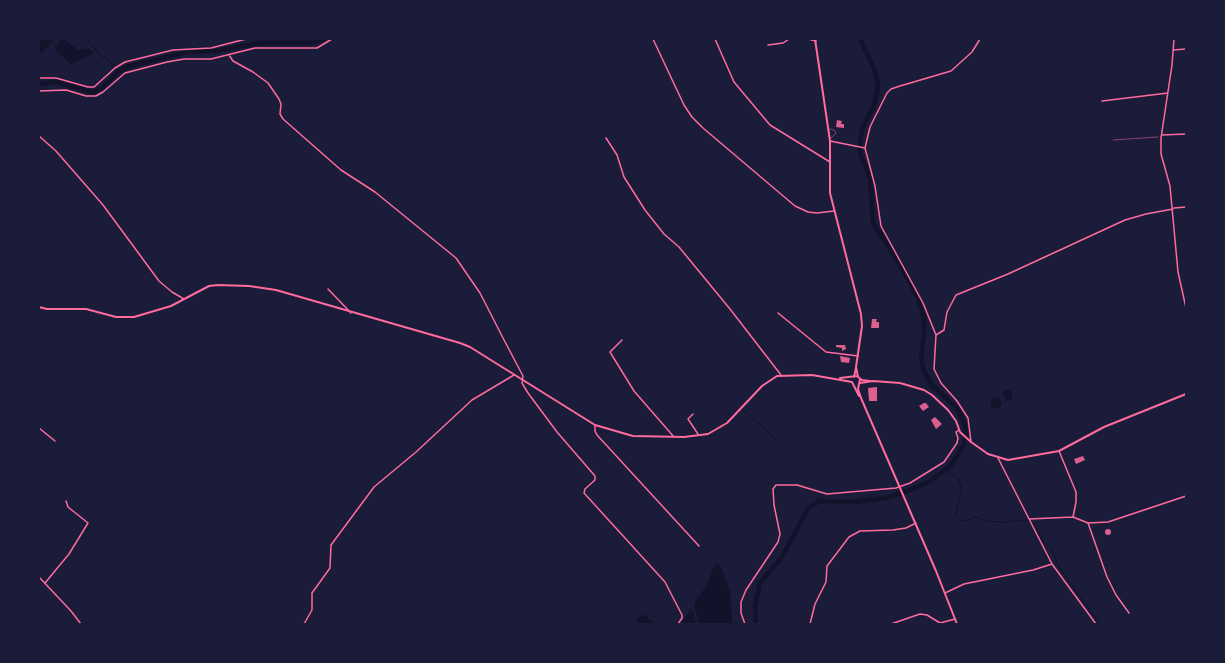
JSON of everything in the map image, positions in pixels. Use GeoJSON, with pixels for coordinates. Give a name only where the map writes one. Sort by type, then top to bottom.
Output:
{"type":"FeatureCollection","features":[{"type":"Feature","properties":{"kind":"street"},"geometry":{"type":"LineString","coordinates":[[39,78],[56,78],[88,87],[94,87],[115,68],[125,62],[173,50],[211,48],[246,39]]}},
{"type":"Feature","properties":{"kind":"street"},"geometry":{"type":"LineString","coordinates":[[39,90],[66,90],[86,96],[96,96],[103,92],[125,73],[167,62],[184,59],[211,59],[255,48],[317,48],[332,39]]}},
{"type":"Feature","properties":{"kind":"street"},"geometry":{"type":"LineString","coordinates":[[653,39],[684,105],[692,117],[703,128],[795,206],[812,212],[834,211]]}},
{"type":"Feature","properties":{"kind":"street"},"geometry":{"type":"LineString","coordinates":[[715,39],[734,82],[770,125],[830,162]]}},
{"type":"Feature","properties":{"kind":"street"},"geometry":{"type":"LineString","coordinates":[[768,45],[783,43],[789,39]]}},
{"type":"Feature","properties":{"kind":"street"},"geometry":{"type":"LineString","coordinates":[[808,39],[816,40],[830,140],[829,187],[861,314],[858,356],[853,383],[916,522],[957,624]]}},
{"type":"Feature","properties":{"kind":"street"},"geometry":{"type":"LineString","coordinates":[[970,441],[968,418],[957,401],[941,383],[934,369],[936,336],[918,292],[881,226],[875,186],[865,148],[870,127],[887,93],[891,89],[951,71],[972,52],[980,39]]}},
{"type":"Feature","properties":{"kind":"street"},"geometry":{"type":"LineString","coordinates":[[1174,39],[1168,93],[1161,136],[1161,154],[1170,186],[1178,272],[1186,308]]}},
{"type":"Feature","properties":{"kind":"street"},"geometry":{"type":"LineString","coordinates":[[1173,50],[1186,49]]}},
{"type":"Feature","properties":{"kind":"street"},"geometry":{"type":"LineString","coordinates":[[229,55],[233,61],[258,75],[268,83],[279,99],[281,104],[280,114],[283,120],[341,170],[375,192],[456,258],[480,293],[523,376],[522,383],[528,393],[557,432],[595,476],[595,480],[585,489],[584,493],[665,582],[682,615],[682,618],[678,624]]}},
{"type":"Feature","properties":{"kind":"street"},"geometry":{"type":"LineString","coordinates":[[1102,101],[1168,93]]}},
{"type":"Feature","properties":{"kind":"street"},"geometry":{"type":"LineString","coordinates":[[1161,136],[1186,134]]}},
{"type":"Feature","properties":{"kind":"street"},"geometry":{"type":"LineString","coordinates":[[39,136],[56,150],[103,205],[159,281],[172,292],[184,299]]}},
{"type":"Feature","properties":{"kind":"street"},"geometry":{"type":"LineString","coordinates":[[606,138],[617,155],[624,177],[646,210],[664,234],[680,247],[781,375]]}},
{"type":"Feature","properties":{"kind":"street"},"geometry":{"type":"LineString","coordinates":[[830,140],[865,148]]}},
{"type":"Feature","properties":{"kind":"street"},"geometry":{"type":"LineString","coordinates":[[936,336],[944,330],[947,312],[956,295],[1008,274],[1125,220],[1146,214],[1186,207]]}},
{"type":"Feature","properties":{"kind":"street"},"geometry":{"type":"LineString","coordinates":[[39,307],[47,310],[86,308],[116,317],[134,317],[171,306],[209,286],[249,286],[276,290],[470,347],[595,425],[627,435],[674,437],[699,436],[720,428],[767,382],[781,375],[812,375],[839,378],[853,377],[909,385],[928,392],[953,416],[959,430],[970,441],[998,458],[1008,460],[1059,451],[1104,427],[1186,394]]}},
{"type":"Feature","properties":{"kind":"street"},"geometry":{"type":"LineString","coordinates":[[328,290],[351,313]]}},
{"type":"Feature","properties":{"kind":"street"},"geometry":{"type":"LineString","coordinates":[[778,312],[826,352],[858,356]]}},
{"type":"Feature","properties":{"kind":"street"},"geometry":{"type":"LineString","coordinates":[[622,340],[610,352],[634,391],[674,437]]}},
{"type":"Feature","properties":{"kind":"street"},"geometry":{"type":"LineString","coordinates":[[856,367],[859,378],[858,389],[860,398]]}},
{"type":"Feature","properties":{"kind":"street"},"geometry":{"type":"LineString","coordinates":[[304,624],[312,610],[312,593],[330,568],[331,545],[374,488],[416,452],[472,400],[514,375]]}},
{"type":"Feature","properties":{"kind":"street"},"geometry":{"type":"LineString","coordinates":[[839,378],[853,383],[873,381]]}},
{"type":"Feature","properties":{"kind":"street"},"geometry":{"type":"LineString","coordinates":[[693,414],[688,419],[699,436]]}},
{"type":"Feature","properties":{"kind":"street"},"geometry":{"type":"LineString","coordinates":[[595,425],[597,435],[699,546]]}},
{"type":"Feature","properties":{"kind":"street"},"geometry":{"type":"LineString","coordinates":[[39,428],[55,441]]}},
{"type":"Feature","properties":{"kind":"street"},"geometry":{"type":"LineString","coordinates":[[745,624],[741,613],[741,602],[746,590],[778,542],[780,534],[774,504],[773,488],[776,485],[797,485],[827,494],[900,488],[944,462],[957,442],[958,438],[956,432],[959,430]]}},
{"type":"Feature","properties":{"kind":"street"},"geometry":{"type":"LineString","coordinates":[[1059,451],[1076,492],[1073,517]]}},
{"type":"Feature","properties":{"kind":"street"},"geometry":{"type":"LineString","coordinates":[[998,458],[1052,564],[1096,624]]}},
{"type":"Feature","properties":{"kind":"street"},"geometry":{"type":"LineString","coordinates":[[1029,520],[1073,517],[1088,523],[1108,522],[1186,496]]}},
{"type":"Feature","properties":{"kind":"street"},"geometry":{"type":"LineString","coordinates":[[45,583],[70,554],[88,524],[68,507],[66,501]]}},
{"type":"Feature","properties":{"kind":"street"},"geometry":{"type":"LineString","coordinates":[[810,624],[815,604],[826,582],[827,566],[849,537],[860,531],[894,530],[906,528],[916,522]]}},
{"type":"Feature","properties":{"kind":"street"},"geometry":{"type":"LineString","coordinates":[[1088,523],[1107,577],[1116,595],[1129,613]]}},
{"type":"Feature","properties":{"kind":"street"},"geometry":{"type":"LineString","coordinates":[[945,593],[964,584],[1033,570],[1052,564]]}},
{"type":"Feature","properties":{"kind":"street"},"geometry":{"type":"LineString","coordinates":[[39,577],[71,611],[81,624]]}},
{"type":"Feature","properties":{"kind":"street"},"geometry":{"type":"LineString","coordinates":[[891,624],[920,614],[927,615],[940,624],[955,619]]}},
{"type":"Feature","properties":{"kind":"lane"},"geometry":{"type":"LineString","coordinates":[[828,129],[834,130],[836,133],[830,140]]}},
{"type":"Feature","properties":{"kind":"path"},"geometry":{"type":"LineString","coordinates":[[1113,140],[1161,136]]}},
{"type":"Feature","properties":{"kind":"shaded area"},"geometry":{"type":"Polygon","coordinates":[[[39,39],[55,39],[39,54],[39,39]]]}},
{"type":"Feature","properties":{"kind":"shaded area"},"geometry":{"type":"Polygon","coordinates":[[[61,40],[65,40],[78,50],[88,48],[94,53],[71,64],[55,50],[55,47],[61,40]]]}},
{"type":"Feature","properties":{"kind":"shaded area"},"geometry":{"type":"Polygon","coordinates":[[[1007,390],[1011,391],[1013,397],[1006,401],[1002,392],[1007,390]]]}},
{"type":"Feature","properties":{"kind":"shaded area"},"geometry":{"type":"Polygon","coordinates":[[[996,397],[1000,399],[1002,403],[1000,407],[996,409],[992,407],[990,403],[992,399],[996,397]]]}},
{"type":"Feature","properties":{"kind":"shaded area"},"geometry":{"type":"Polygon","coordinates":[[[717,564],[720,565],[730,590],[732,624],[699,624],[694,606],[696,600],[707,585],[714,566],[717,564]]]}},
{"type":"Feature","properties":{"kind":"shaded area"},"geometry":{"type":"Polygon","coordinates":[[[690,610],[693,611],[696,624],[681,624],[690,610]]]}},
{"type":"Feature","properties":{"kind":"shaded area"},"geometry":{"type":"Polygon","coordinates":[[[640,615],[646,616],[654,624],[635,624],[640,615]]]}},
{"type":"Feature","properties":{"kind":"building"},"geometry":{"type":"Polygon","coordinates":[[[837,120],[842,121],[841,124],[844,124],[844,128],[836,127],[837,120]]]}},
{"type":"Feature","properties":{"kind":"building"},"geometry":{"type":"Polygon","coordinates":[[[872,319],[877,319],[876,322],[879,322],[879,328],[871,328],[872,319]]]}},
{"type":"Feature","properties":{"kind":"building"},"geometry":{"type":"Polygon","coordinates":[[[836,345],[845,345],[846,349],[842,351],[842,348],[836,347],[836,345]]]}},
{"type":"Feature","properties":{"kind":"building"},"geometry":{"type":"Polygon","coordinates":[[[840,356],[850,358],[849,363],[841,362],[840,356]]]}},
{"type":"Feature","properties":{"kind":"building"},"geometry":{"type":"Polygon","coordinates":[[[877,387],[877,401],[869,401],[868,388],[877,387]]]}},
{"type":"Feature","properties":{"kind":"building"},"geometry":{"type":"Polygon","coordinates":[[[926,403],[929,407],[923,411],[919,406],[926,403]]]}},
{"type":"Feature","properties":{"kind":"building"},"geometry":{"type":"Polygon","coordinates":[[[935,417],[942,424],[936,429],[931,420],[935,417]]]}},
{"type":"Feature","properties":{"kind":"building"},"geometry":{"type":"Polygon","coordinates":[[[1083,456],[1085,460],[1076,464],[1074,459],[1083,456]]]}},
{"type":"Feature","properties":{"kind":"building"},"geometry":{"type":"Polygon","coordinates":[[[1108,529],[1111,532],[1108,535],[1105,532],[1108,529]]]}},
{"type":"Feature","properties":{"kind":"waterway"},"geometry":{"type":"LineString","coordinates":[[87,39],[100,55],[111,62],[114,66]]}},
{"type":"Feature","properties":{"kind":"waterway"},"geometry":{"type":"LineString","coordinates":[[39,84],[56,82],[92,92],[102,88],[118,72],[127,67],[186,52],[216,51],[259,43],[310,43],[324,39]]}},
{"type":"Feature","properties":{"kind":"waterway"},"geometry":{"type":"LineString","coordinates":[[756,624],[755,605],[760,583],[782,557],[808,509],[819,501],[853,502],[886,498],[907,491],[931,481],[952,464],[964,445],[966,432],[964,422],[956,407],[931,384],[924,371],[921,358],[924,318],[918,298],[900,265],[873,223],[870,178],[860,153],[860,142],[862,128],[874,106],[878,86],[874,68],[860,39]]}},
{"type":"Feature","properties":{"kind":"waterway"},"geometry":{"type":"LineString","coordinates":[[115,69],[118,72]]}},
{"type":"Feature","properties":{"kind":"waterway"},"geometry":{"type":"LineString","coordinates":[[743,409],[773,437]]}},
{"type":"Feature","properties":{"kind":"waterway"},"geometry":{"type":"LineString","coordinates":[[947,467],[958,479],[961,487],[956,516],[965,521],[975,517],[987,521],[1001,522],[1024,520],[1034,524],[1044,543],[1052,549],[1059,567],[1100,624]]}}]}
